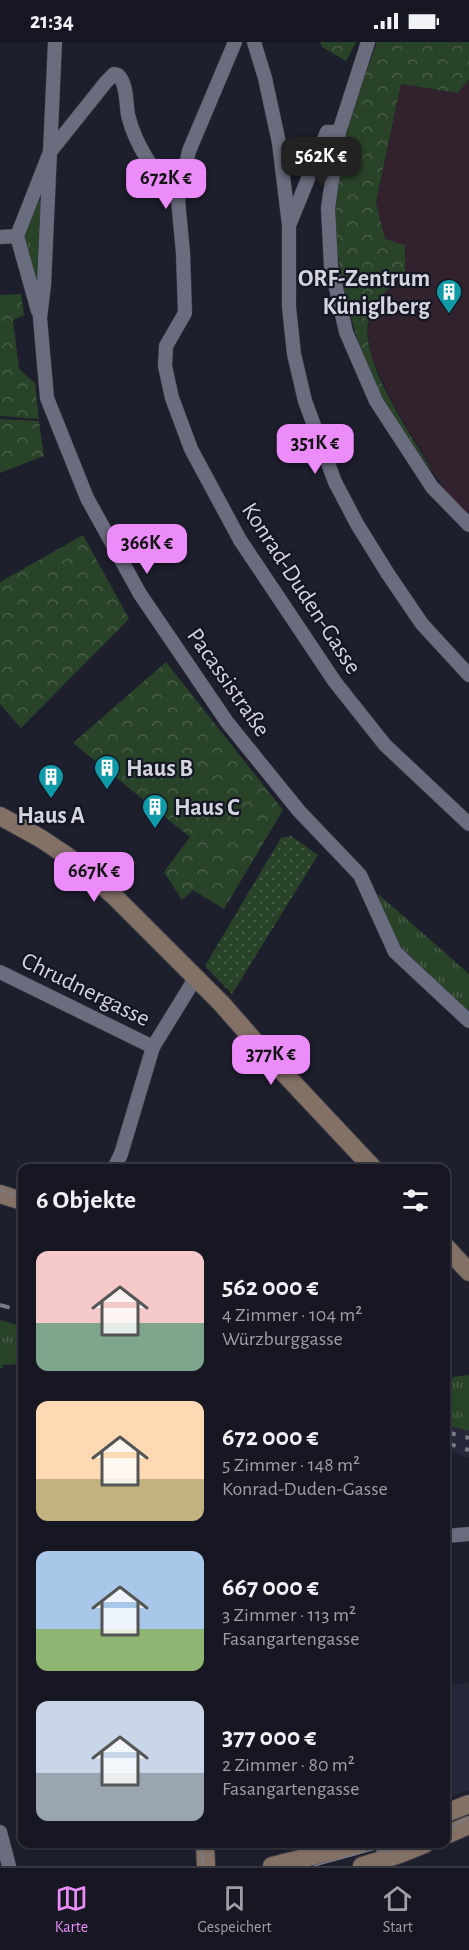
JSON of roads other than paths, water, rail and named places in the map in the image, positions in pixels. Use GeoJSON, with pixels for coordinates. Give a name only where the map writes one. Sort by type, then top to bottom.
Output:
{"type":"FeatureCollection","features":[{"type":"Feature","properties":{"kind":"main road"},"geometry":{"type":"LineString","coordinates":[[0,816],[40,838],[90,874],[196,977],[369,1164]]}},
{"type":"Feature","properties":{"kind":"main road"},"geometry":{"type":"LineString","coordinates":[[0,1194],[18,1200]]}},
{"type":"Feature","properties":{"kind":"main road"},"geometry":{"type":"LineString","coordinates":[[450,1251],[469,1272]]}},
{"type":"Feature","properties":{"kind":"main road"},"geometry":{"type":"LineString","coordinates":[[450,1811],[469,1804]]}},
{"type":"Feature","properties":{"kind":"main road"},"geometry":{"type":"LineString","coordinates":[[450,1833],[469,1825]]}},
{"type":"Feature","properties":{"kind":"main road"},"geometry":{"type":"LineString","coordinates":[[205,1848],[206,1866]]}},
{"type":"Feature","properties":{"kind":"main road"},"geometry":{"type":"LineString","coordinates":[[272,1866],[344,1848]]}},
{"type":"Feature","properties":{"kind":"main road"},"geometry":{"type":"LineString","coordinates":[[362,1866],[384,1851],[402,1848]]}},
{"type":"Feature","properties":{"kind":"street","name":"Pacassistraße"},"geometry":{"type":"LineString","coordinates":[[40,318],[44,285],[55,42]]}},
{"type":"Feature","properties":{"kind":"street","name":"Konrad-Duden-Gasse"},"geometry":{"type":"LineString","coordinates":[[235,42],[189,151],[178,200],[183,253],[184,313],[166,346],[165,366],[172,398],[191,449],[240,540],[335,682],[385,745],[469,824]]}},
{"type":"Feature","properties":{"kind":"street"},"geometry":{"type":"LineString","coordinates":[[254,42],[266,78],[279,143],[289,225],[289,307],[294,354],[305,401],[335,482],[357,524],[422,624],[469,675]]}},
{"type":"Feature","properties":{"kind":"street"},"geometry":{"type":"LineString","coordinates":[[368,42],[339,132],[328,208],[331,266],[346,332],[376,402],[432,487],[469,525]]}},
{"type":"Feature","properties":{"kind":"street"},"geometry":{"type":"LineString","coordinates":[[50,152],[106,82],[114,74],[118,75],[122,80],[129,117],[141,151],[178,200]]}},
{"type":"Feature","properties":{"kind":"street"},"geometry":{"type":"LineString","coordinates":[[289,225],[327,132],[339,132]]}},
{"type":"Feature","properties":{"kind":"street","name":"Pacassistraße"},"geometry":{"type":"LineString","coordinates":[[50,152],[17,236],[40,318],[47,398],[87,498],[140,594],[227,722],[299,811],[360,875],[395,952],[469,1021]]}},
{"type":"Feature","properties":{"kind":"street"},"geometry":{"type":"LineString","coordinates":[[0,237],[17,236]]}},
{"type":"Feature","properties":{"kind":"street","name":"Chrudnergasse"},"geometry":{"type":"LineString","coordinates":[[0,972],[153,1047]]}},
{"type":"Feature","properties":{"kind":"street"},"geometry":{"type":"LineString","coordinates":[[117,1164],[153,1047],[196,977]]}},
{"type":"Feature","properties":{"kind":"street"},"geometry":{"type":"LineString","coordinates":[[450,1536],[469,1534]]}},
{"type":"Feature","properties":{"kind":"street"},"geometry":{"type":"LineString","coordinates":[[0,1832],[9,1866]]}},
{"type":"Feature","properties":{"kind":"tram line"},"geometry":{"type":"LineString","coordinates":[[0,1190],[18,1196]]}},
{"type":"Feature","properties":{"kind":"tram line"},"geometry":{"type":"LineString","coordinates":[[450,1827],[469,1818]]}},
{"type":"Feature","properties":{"kind":"tram line"},"geometry":{"type":"LineString","coordinates":[[202,1848],[203,1866]]}},
{"type":"Feature","properties":{"kind":"tram line"},"geometry":{"type":"LineString","coordinates":[[314,1866],[379,1848]]}},
{"type":"Feature","properties":{"kind":"tram line"},"geometry":{"type":"LineString","coordinates":[[386,1852],[398,1848]]}},
{"type":"Feature","properties":{"kind":"railway"},"geometry":{"type":"LineString","coordinates":[[0,1305],[18,1310]]}},
{"type":"Feature","properties":{"kind":"railway"},"geometry":{"type":"LineString","coordinates":[[450,1433],[469,1438]]}},
{"type":"Feature","properties":{"kind":"railway"},"geometry":{"type":"LineString","coordinates":[[450,1444],[469,1450]]}},
{"type":"Feature","properties":{"kind":"place","name":"ORF-Zentrum Küniglberg"},"geometry":{"type":"Point","coordinates":[449,315]}},
{"type":"Feature","properties":{"kind":"place","name":"Haus B"},"geometry":{"type":"Point","coordinates":[107,791]}},
{"type":"Feature","properties":{"kind":"place","name":"Haus A"},"geometry":{"type":"Point","coordinates":[51,800]}},
{"type":"Feature","properties":{"kind":"place","name":"Haus C"},"geometry":{"type":"Point","coordinates":[155,830]}}]}
